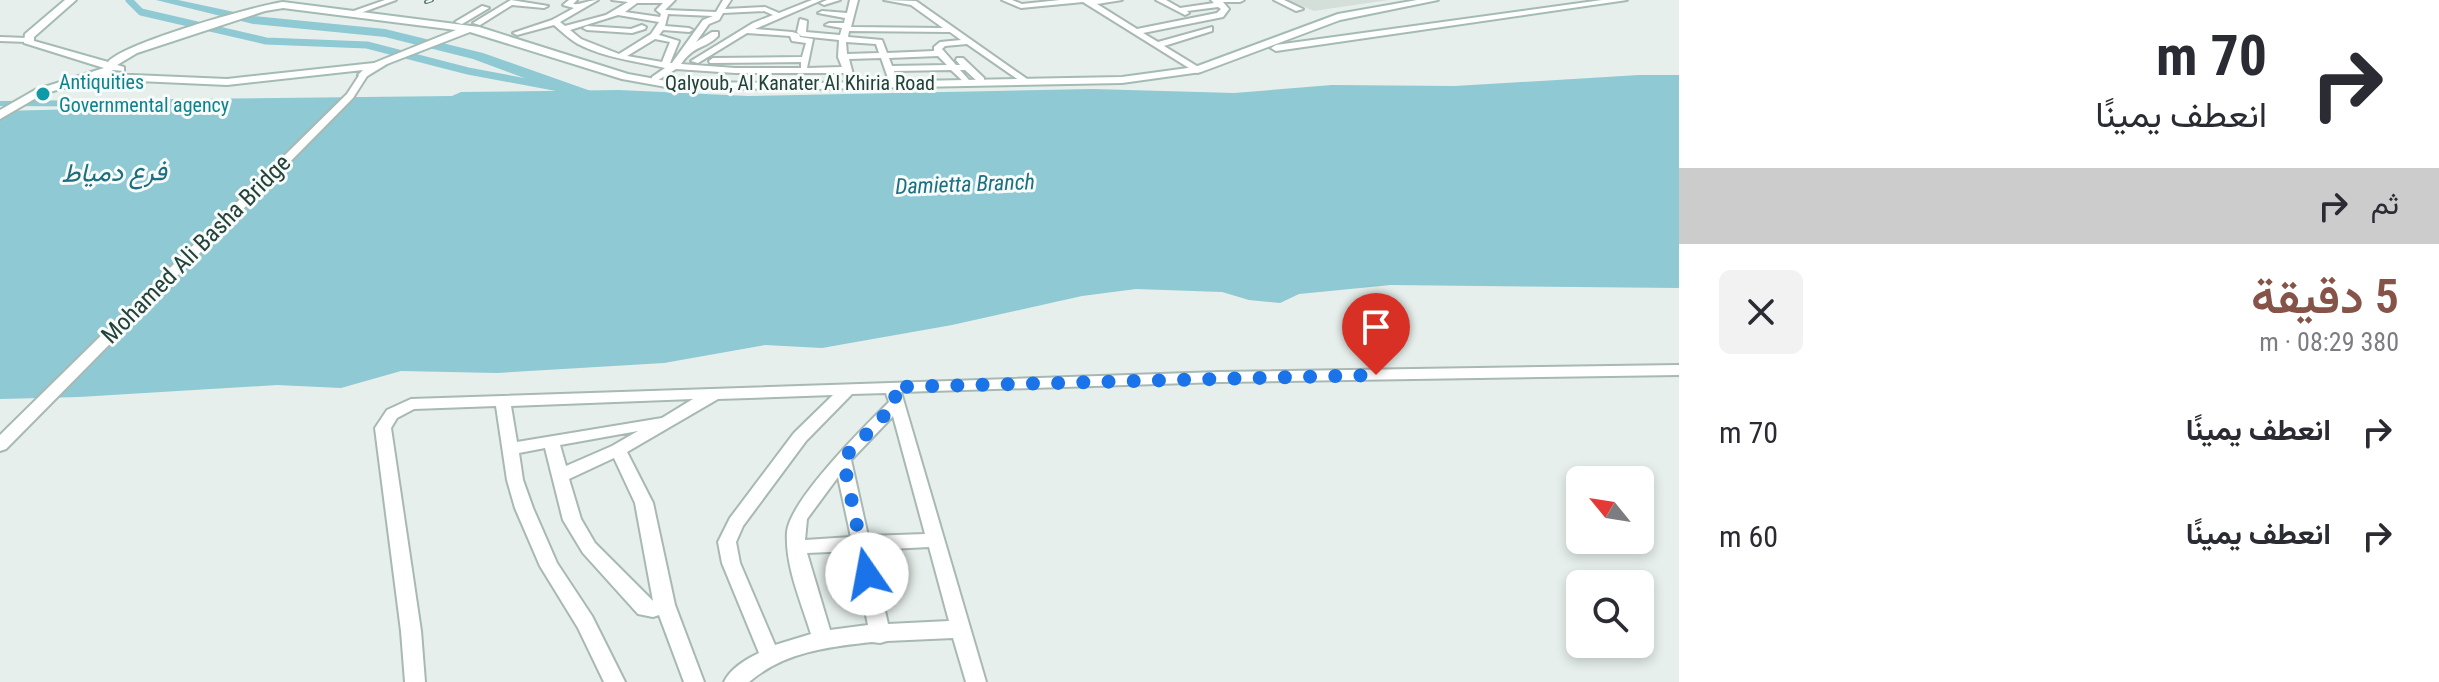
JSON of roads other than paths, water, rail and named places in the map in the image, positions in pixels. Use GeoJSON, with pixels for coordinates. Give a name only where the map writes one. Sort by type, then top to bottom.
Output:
{"type":"FeatureCollection","features":[{"type":"Feature","properties":{"kind":"main road"},"geometry":{"type":"LineString","coordinates":[[71,0],[27,40],[145,78]]}},
{"type":"Feature","properties":{"kind":"main road","name":"Qalyoub, Al Kanater Al Khiria Road"},"geometry":{"type":"LineString","coordinates":[[299,0],[517,33],[563,53],[655,79],[688,82],[1122,80],[1194,68],[1257,49],[1296,30]]}},
{"type":"Feature","properties":{"kind":"main road","name":"Qalyoub, Al Kanater Al Khiria Road"},"geometry":{"type":"LineString","coordinates":[[466,27],[613,73],[659,84],[850,79],[893,81],[972,74],[1023,79],[1125,76],[1194,68],[1338,17],[1414,0]]}},
{"type":"Feature","properties":{"kind":"main road","name":"Qalyoub, Al Kanater Al Khiria Road"},"geometry":{"type":"LineString","coordinates":[[1398,4],[1433,0]]}},
{"type":"Feature","properties":{"kind":"main road"},"geometry":{"type":"LineString","coordinates":[[1257,49],[1622,0]]}},
{"type":"Feature","properties":{"kind":"main road"},"geometry":{"type":"LineString","coordinates":[[274,3],[335,10]]}},
{"type":"Feature","properties":{"kind":"main road","name":"Qalyoub, Al Kanater Al Khiria Road"},"geometry":{"type":"LineString","coordinates":[[0,115],[63,78],[99,62],[274,3],[357,11]]}},
{"type":"Feature","properties":{"kind":"main road"},"geometry":{"type":"LineString","coordinates":[[63,78],[227,82],[306,74],[378,64],[466,27]]}},
{"type":"Feature","properties":{"kind":"main road","name":"Qalyoub, Al Kanater Al Khiria Road"},"geometry":{"type":"LineString","coordinates":[[39,92],[107,71],[127,53],[183,33]]}},
{"type":"Feature","properties":{"kind":"main road"},"geometry":{"type":"LineString","coordinates":[[306,74],[363,76],[378,64]]}},
{"type":"Feature","properties":{"kind":"street"},"geometry":{"type":"LineString","coordinates":[[357,11],[392,0]]}},
{"type":"Feature","properties":{"kind":"street"},"geometry":{"type":"LineString","coordinates":[[466,27],[499,0]]}},
{"type":"Feature","properties":{"kind":"street"},"geometry":{"type":"LineString","coordinates":[[466,27],[514,2],[542,7],[555,0]]}},
{"type":"Feature","properties":{"kind":"street"},"geometry":{"type":"LineString","coordinates":[[573,0],[567,5],[582,7]]}},
{"type":"Feature","properties":{"kind":"street"},"geometry":{"type":"LineString","coordinates":[[517,33],[555,22],[594,0]]}},
{"type":"Feature","properties":{"kind":"street"},"geometry":{"type":"LineString","coordinates":[[607,7],[617,0],[651,9]]}},
{"type":"Feature","properties":{"kind":"street"},"geometry":{"type":"LineString","coordinates":[[765,9],[771,4],[769,0]]}},
{"type":"Feature","properties":{"kind":"street"},"geometry":{"type":"LineString","coordinates":[[789,0],[796,23],[804,34],[814,32],[846,13]]}},
{"type":"Feature","properties":{"kind":"street"},"geometry":{"type":"LineString","coordinates":[[888,0],[906,1],[957,32],[1023,79]]}},
{"type":"Feature","properties":{"kind":"street"},"geometry":{"type":"LineString","coordinates":[[1006,0],[1021,6],[1118,0]]}},
{"type":"Feature","properties":{"kind":"street"},"geometry":{"type":"LineString","coordinates":[[1160,0],[1195,20]]}},
{"type":"Feature","properties":{"kind":"street"},"geometry":{"type":"LineString","coordinates":[[1179,10],[1240,0]]}},
{"type":"Feature","properties":{"kind":"street"},"geometry":{"type":"LineString","coordinates":[[1278,0],[1299,9]]}},
{"type":"Feature","properties":{"kind":"street"},"geometry":{"type":"LineString","coordinates":[[1086,1],[1194,68]]}},
{"type":"Feature","properties":{"kind":"street"},"geometry":{"type":"LineString","coordinates":[[618,13],[665,12],[747,2]]}},
{"type":"Feature","properties":{"kind":"street"},"geometry":{"type":"LineString","coordinates":[[1135,32],[1220,15],[1225,9],[1218,2]]}},
{"type":"Feature","properties":{"kind":"street"},"geometry":{"type":"LineString","coordinates":[[602,20],[631,4],[689,19]]}},
{"type":"Feature","properties":{"kind":"street"},"geometry":{"type":"LineString","coordinates":[[622,55],[654,36],[665,12],[686,6]]}},
{"type":"Feature","properties":{"kind":"street"},"geometry":{"type":"LineString","coordinates":[[723,7],[728,22]]}},
{"type":"Feature","properties":{"kind":"street"},"geometry":{"type":"LineString","coordinates":[[655,79],[688,49],[703,27],[723,7],[765,9],[775,19]]}},
{"type":"Feature","properties":{"kind":"street"},"geometry":{"type":"LineString","coordinates":[[824,11],[846,13],[877,40],[893,81]]}},
{"type":"Feature","properties":{"kind":"street"},"geometry":{"type":"LineString","coordinates":[[824,11],[846,13]]}},
{"type":"Feature","properties":{"kind":"street"},"geometry":{"type":"LineString","coordinates":[[746,26],[796,23],[824,11],[846,13],[899,30],[957,32]]}},
{"type":"Feature","properties":{"kind":"street"},"geometry":{"type":"LineString","coordinates":[[665,12],[689,30]]}},
{"type":"Feature","properties":{"kind":"street"},"geometry":{"type":"LineString","coordinates":[[846,13],[842,57],[850,79]]}},
{"type":"Feature","properties":{"kind":"street"},"geometry":{"type":"LineString","coordinates":[[565,17],[642,27],[633,31],[566,30]]}},
{"type":"Feature","properties":{"kind":"street"},"geometry":{"type":"LineString","coordinates":[[695,61],[746,26],[775,19],[796,23]]}},
{"type":"Feature","properties":{"kind":"street"},"geometry":{"type":"LineString","coordinates":[[566,30],[587,21]]}},
{"type":"Feature","properties":{"kind":"street"},"geometry":{"type":"LineString","coordinates":[[555,22],[586,44],[672,65],[803,70],[850,79]]}},
{"type":"Feature","properties":{"kind":"street"},"geometry":{"type":"LineString","coordinates":[[703,27],[728,22],[746,26],[770,39]]}},
{"type":"Feature","properties":{"kind":"street"},"geometry":{"type":"LineString","coordinates":[[796,23],[795,39],[811,42],[803,70]]}},
{"type":"Feature","properties":{"kind":"street"},"geometry":{"type":"LineString","coordinates":[[1157,45],[1209,29]]}},
{"type":"Feature","properties":{"kind":"street"},"geometry":{"type":"LineString","coordinates":[[566,30],[619,36],[603,50]]}},
{"type":"Feature","properties":{"kind":"street"},"geometry":{"type":"LineString","coordinates":[[896,54],[899,30]]}},
{"type":"Feature","properties":{"kind":"street"},"geometry":{"type":"LineString","coordinates":[[928,30],[956,62],[972,74],[1008,68]]}},
{"type":"Feature","properties":{"kind":"street"},"geometry":{"type":"LineString","coordinates":[[942,46],[957,32]]}},
{"type":"Feature","properties":{"kind":"street"},"geometry":{"type":"LineString","coordinates":[[688,49],[715,34]]}},
{"type":"Feature","properties":{"kind":"street"},"geometry":{"type":"LineString","coordinates":[[654,36],[675,41],[672,65]]}},
{"type":"Feature","properties":{"kind":"street"},"geometry":{"type":"LineString","coordinates":[[0,39],[27,40]]}},
{"type":"Feature","properties":{"kind":"street"},"geometry":{"type":"LineString","coordinates":[[586,44],[598,39]]}},
{"type":"Feature","properties":{"kind":"street"},"geometry":{"type":"LineString","coordinates":[[842,57],[882,56],[969,41]]}},
{"type":"Feature","properties":{"kind":"street"},"geometry":{"type":"LineString","coordinates":[[641,44],[672,49]]}},
{"type":"Feature","properties":{"kind":"street"},"geometry":{"type":"LineString","coordinates":[[942,46],[978,47]]}},
{"type":"Feature","properties":{"kind":"street"},"geometry":{"type":"LineString","coordinates":[[712,50],[806,59]]}},
{"type":"Feature","properties":{"kind":"street"},"geometry":{"type":"LineString","coordinates":[[672,65],[758,53]]}},
{"type":"Feature","properties":{"kind":"street"},"geometry":{"type":"LineString","coordinates":[[888,69],[956,62],[989,55]]}},
{"type":"Feature","properties":{"kind":"street","name":"Mohamed Ali Basha Bridge"},"geometry":{"type":"LineString","coordinates":[[0,445],[350,96],[363,76]]}},
{"type":"Feature","properties":{"kind":"street"},"geometry":{"type":"LineString","coordinates":[[415,682],[411,631],[383,428],[392,414],[411,404],[849,388],[894,395],[1220,377],[1679,370]]}},
{"type":"Feature","properties":{"kind":"street"},"geometry":{"type":"LineString","coordinates":[[770,656],[731,563],[727,542],[736,523],[800,437],[849,388]]}},
{"type":"Feature","properties":{"kind":"street"},"geometry":{"type":"LineString","coordinates":[[560,476],[618,450],[720,391]]}},
{"type":"Feature","properties":{"kind":"street"},"geometry":{"type":"LineString","coordinates":[[823,640],[796,547],[794,536],[799,517],[894,395]]}},
{"type":"Feature","properties":{"kind":"street"},"geometry":{"type":"LineString","coordinates":[[894,395],[976,682]]}},
{"type":"Feature","properties":{"kind":"street"},"geometry":{"type":"LineString","coordinates":[[503,400],[515,480],[549,566],[585,622],[615,682]]}},
{"type":"Feature","properties":{"kind":"street"},"geometry":{"type":"LineString","coordinates":[[511,449],[667,420]]}},
{"type":"Feature","properties":{"kind":"street"},"geometry":{"type":"LineString","coordinates":[[551,441],[572,520],[589,548],[645,608],[665,605]]}},
{"type":"Feature","properties":{"kind":"street"},"geometry":{"type":"LineString","coordinates":[[618,450],[644,503],[665,605],[694,682]]}},
{"type":"Feature","properties":{"kind":"street"},"geometry":{"type":"LineString","coordinates":[[843,459],[880,635]]}},
{"type":"Feature","properties":{"kind":"street"},"geometry":{"type":"LineString","coordinates":[[796,547],[936,540]]}},
{"type":"Feature","properties":{"kind":"street"},"geometry":{"type":"LineString","coordinates":[[734,682],[745,671],[770,656],[823,640],[961,629]]}},
{"type":"Feature","properties":{"kind":"water"},"geometry":{"type":"Polygon","coordinates":[[[1679,75],[1679,288],[1391,285],[1299,294],[1280,303],[1249,300],[1222,292],[1136,289],[1082,296],[952,325],[822,348],[765,345],[664,363],[497,373],[401,371],[341,388],[277,385],[0,399],[0,111],[168,107],[0,106],[0,101],[452,96],[461,92],[619,90],[748,96],[1093,89],[1234,93],[1332,85],[1455,86],[1679,75]]]}},
{"type":"Feature","properties":{"kind":"waterway"},"geometry":{"type":"LineString","coordinates":[[129,0],[141,12],[266,41],[367,45],[468,71],[570,90]]}},
{"type":"Feature","properties":{"kind":"waterway"},"geometry":{"type":"LineString","coordinates":[[162,0],[253,20],[385,33],[478,56],[570,90],[598,96]]}},
{"type":"Feature","properties":{"kind":"railway"},"geometry":{"type":"LineString","coordinates":[[426,2],[432,0]]}},
{"type":"Feature","properties":{"kind":"place","name":"Antiquities Governmental agency"},"geometry":{"type":"Point","coordinates":[43,94]}},
{"type":"Feature","properties":{"kind":"water label","name":"فرع دمياط"},"geometry":{"type":"Point","coordinates":[114,172]}},
{"type":"Feature","properties":{"kind":"water label","name":"Damietta Branch"},"geometry":{"type":"Point","coordinates":[965,184]}}]}
